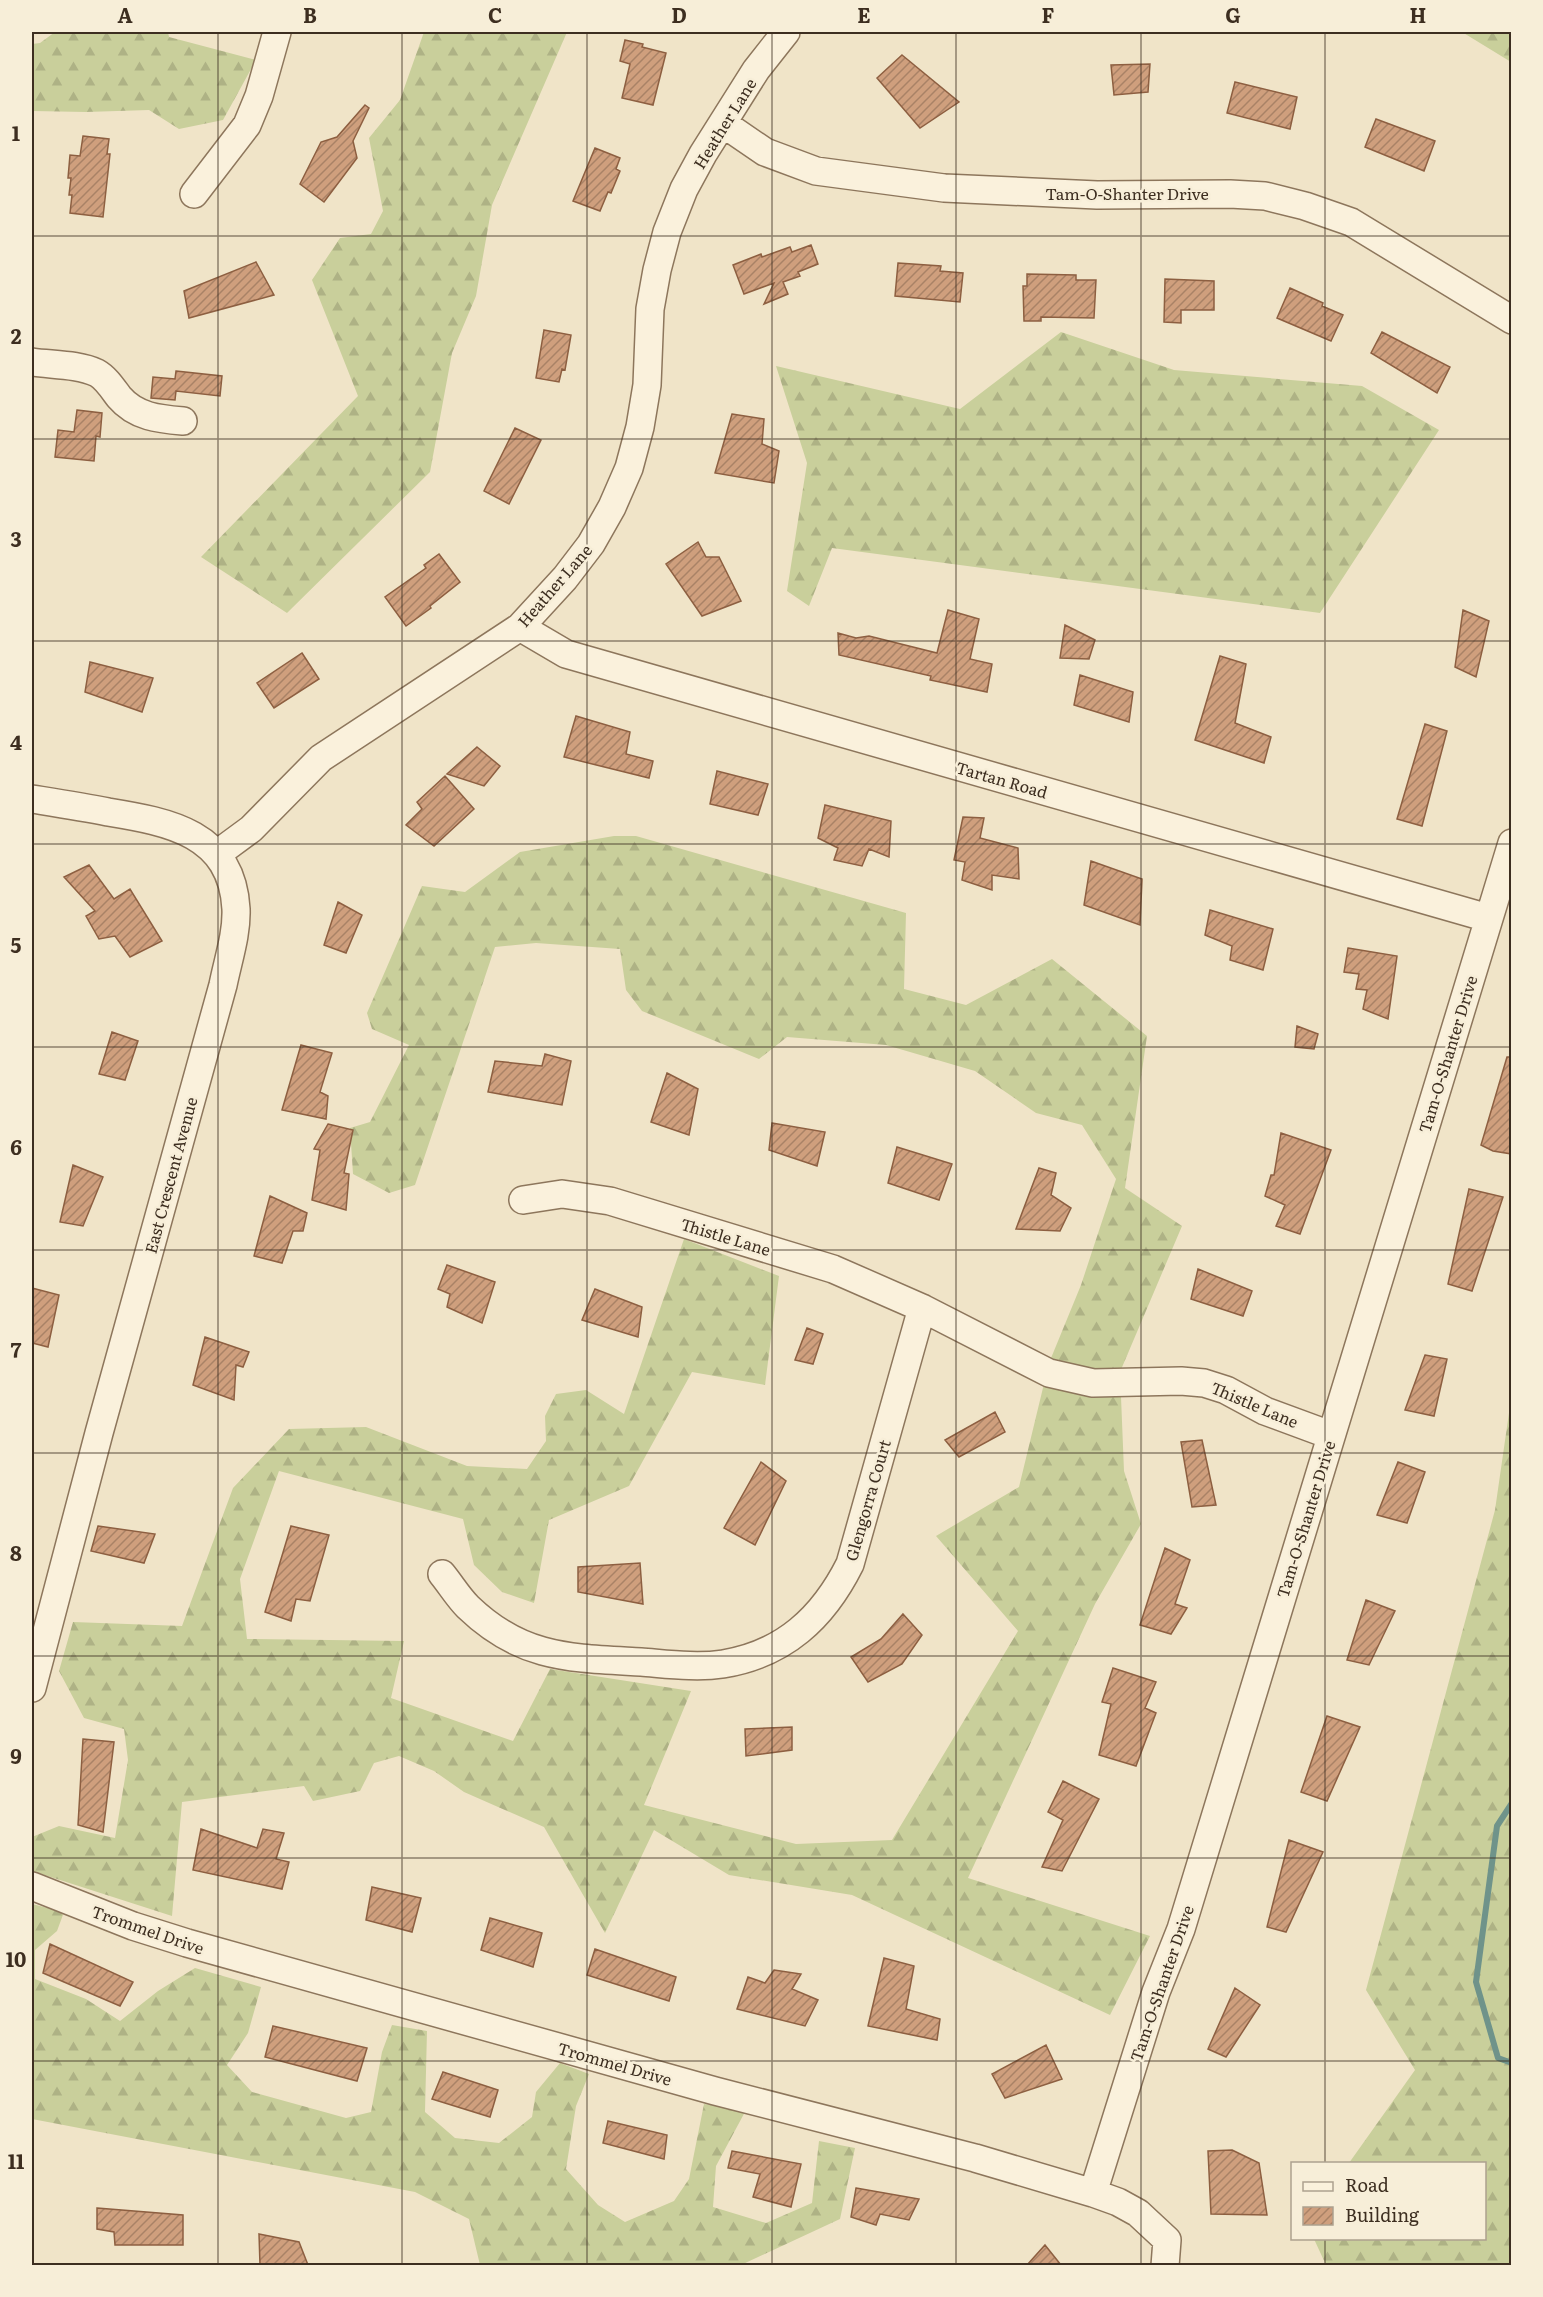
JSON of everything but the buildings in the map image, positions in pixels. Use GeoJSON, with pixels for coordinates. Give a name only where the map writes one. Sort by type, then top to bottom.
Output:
{"type":"FeatureCollection","features":[{"type":"Feature","properties":{"kind":"street"},"geometry":{"type":"LineString","coordinates":[[194,194],[248,125],[259,96],[277,32]]}},
{"type":"Feature","properties":{"kind":"street","name":"Heather Lane"},"geometry":{"type":"LineString","coordinates":[[217,854],[251,829],[321,758],[520,627],[565,578],[591,544],[612,507],[629,468],[640,427],[647,385],[650,309],[667,232],[684,189],[703,154],[756,70],[786,32]]}},
{"type":"Feature","properties":{"kind":"street","name":"Tam-O-Shanter Drive"},"geometry":{"type":"LineString","coordinates":[[723,124],[765,152],[816,171],[944,188],[1097,195],[1230,194],[1265,196],[1295,203],[1352,222],[1512,320]]}},
{"type":"Feature","properties":{"kind":"street"},"geometry":{"type":"LineString","coordinates":[[32,362],[95,372],[131,409],[158,419],[183,421]]}},
{"type":"Feature","properties":{"kind":"street","name":"Tartan Road"},"geometry":{"type":"LineString","coordinates":[[520,627],[566,654],[1488,918]]}},
{"type":"Feature","properties":{"kind":"street","name":"East Crescent Avenue"},"geometry":{"type":"LineString","coordinates":[[32,799],[165,822],[187,831],[217,854],[233,886],[236,910],[234,933],[223,985],[99,1433],[32,1688]]}},
{"type":"Feature","properties":{"kind":"street","name":"Tam-O-Shanter Drive"},"geometry":{"type":"LineString","coordinates":[[1093,2193],[1156,1992],[1180,1929],[1512,843]]}},
{"type":"Feature","properties":{"kind":"street","name":"Thistle Lane"},"geometry":{"type":"LineString","coordinates":[[523,1200],[562,1194],[610,1201],[833,1269],[922,1308],[1049,1373],[1093,1383],[1181,1380],[1204,1383],[1226,1390],[1265,1412],[1330,1435]]}},
{"type":"Feature","properties":{"kind":"street","name":"Glengorra Court"},"geometry":{"type":"LineString","coordinates":[[442,1574],[466,1605],[490,1626],[514,1641],[540,1652],[571,1659],[693,1665],[721,1664],[748,1658],[776,1646],[800,1631],[818,1614],[837,1589],[850,1564],[922,1308]]}},
{"type":"Feature","properties":{"kind":"street","name":"Trommel Drive"},"geometry":{"type":"LineString","coordinates":[[32,1886],[133,1926],[186,1943],[715,2091],[975,2158],[1093,2193],[1118,2202],[1138,2213],[1167,2240],[1165,2265]]}},
{"type":"Feature","properties":{"kind":"green space"},"geometry":{"type":"Polygon","coordinates":[[[55,32],[168,32],[169,37],[256,60],[223,120],[179,129],[149,110],[32,111],[32,44],[40,43],[55,32]]]}},
{"type":"Feature","properties":{"kind":"green space"},"geometry":{"type":"Polygon","coordinates":[[[424,32],[567,32],[492,205],[476,296],[452,353],[430,472],[287,613],[201,557],[358,396],[312,280],[340,238],[371,234],[383,211],[369,138],[400,100],[424,32]]]}},
{"type":"Feature","properties":{"kind":"green space"},"geometry":{"type":"Polygon","coordinates":[[[1462,32],[1511,32],[1511,62],[1462,32]]]}},
{"type":"Feature","properties":{"kind":"green space"},"geometry":{"type":"Polygon","coordinates":[[[1061,332],[1174,370],[1362,386],[1439,430],[1320,613],[832,548],[809,606],[787,591],[807,463],[776,366],[960,409],[1061,332]]]}},
{"type":"Feature","properties":{"kind":"green space"},"geometry":{"type":"Polygon","coordinates":[[[614,836],[636,836],[906,913],[904,989],[966,1005],[1052,959],[1147,1036],[1125,1188],[1182,1226],[1120,1372],[1124,1471],[1141,1524],[1095,1604],[968,1878],[1150,1936],[1110,2015],[852,1895],[729,1875],[654,1830],[605,1933],[544,1827],[464,1792],[434,1771],[399,1756],[374,1763],[360,1791],[313,1801],[304,1786],[182,1802],[172,1916],[32,1871],[32,1837],[59,1826],[115,1838],[128,1760],[124,1729],[84,1718],[59,1671],[73,1622],[182,1626],[233,1488],[289,1429],[366,1427],[467,1466],[527,1469],[546,1441],[545,1416],[556,1394],[586,1390],[624,1414],[684,1239],[779,1276],[765,1385],[692,1372],[629,1486],[549,1520],[534,1603],[502,1592],[474,1565],[463,1519],[279,1471],[240,1579],[247,1639],[404,1641],[391,1698],[513,1741],[550,1669],[691,1691],[644,1805],[796,1844],[892,1840],[1018,1631],[936,1536],[1019,1487],[1049,1363],[1081,1285],[1116,1179],[1082,1125],[1036,1113],[975,1071],[886,1045],[787,1037],[759,1059],[642,1011],[626,990],[620,949],[536,943],[495,947],[415,1185],[389,1193],[353,1174],[350,1128],[370,1122],[409,1045],[372,1029],[367,1013],[422,886],[465,892],[520,852],[614,836]]]}},
{"type":"Feature","properties":{"kind":"green space"},"geometry":{"type":"Polygon","coordinates":[[[1511,1399],[1511,2265],[1326,2265],[1314,2240],[1486,2240],[1486,2162],[1350,2162],[1415,2070],[1366,1990],[1495,1510],[1511,1399]]]}},
{"type":"Feature","properties":{"kind":"green space"},"geometry":{"type":"Polygon","coordinates":[[[32,1904],[64,1912],[57,1931],[35,1950],[35,1979],[86,1999],[120,2021],[158,1991],[195,1968],[261,1987],[248,2033],[227,2065],[252,2092],[346,2118],[371,2112],[382,2052],[392,2025],[427,2031],[425,2112],[455,2138],[499,2143],[532,2117],[536,2092],[560,2063],[589,2074],[576,2106],[566,2169],[598,2205],[625,2222],[674,2201],[689,2179],[704,2104],[746,2110],[716,2166],[713,2207],[766,2223],[812,2203],[819,2141],[855,2148],[840,2219],[741,2265],[480,2265],[469,2219],[415,2192],[32,2119],[32,1904]]]}},
{"type":"Feature","properties":{"kind":"waterway"},"geometry":{"type":"LineString","coordinates":[[1512,1803],[1497,1826],[1476,1982],[1498,2058],[1512,2063]]}}]}
